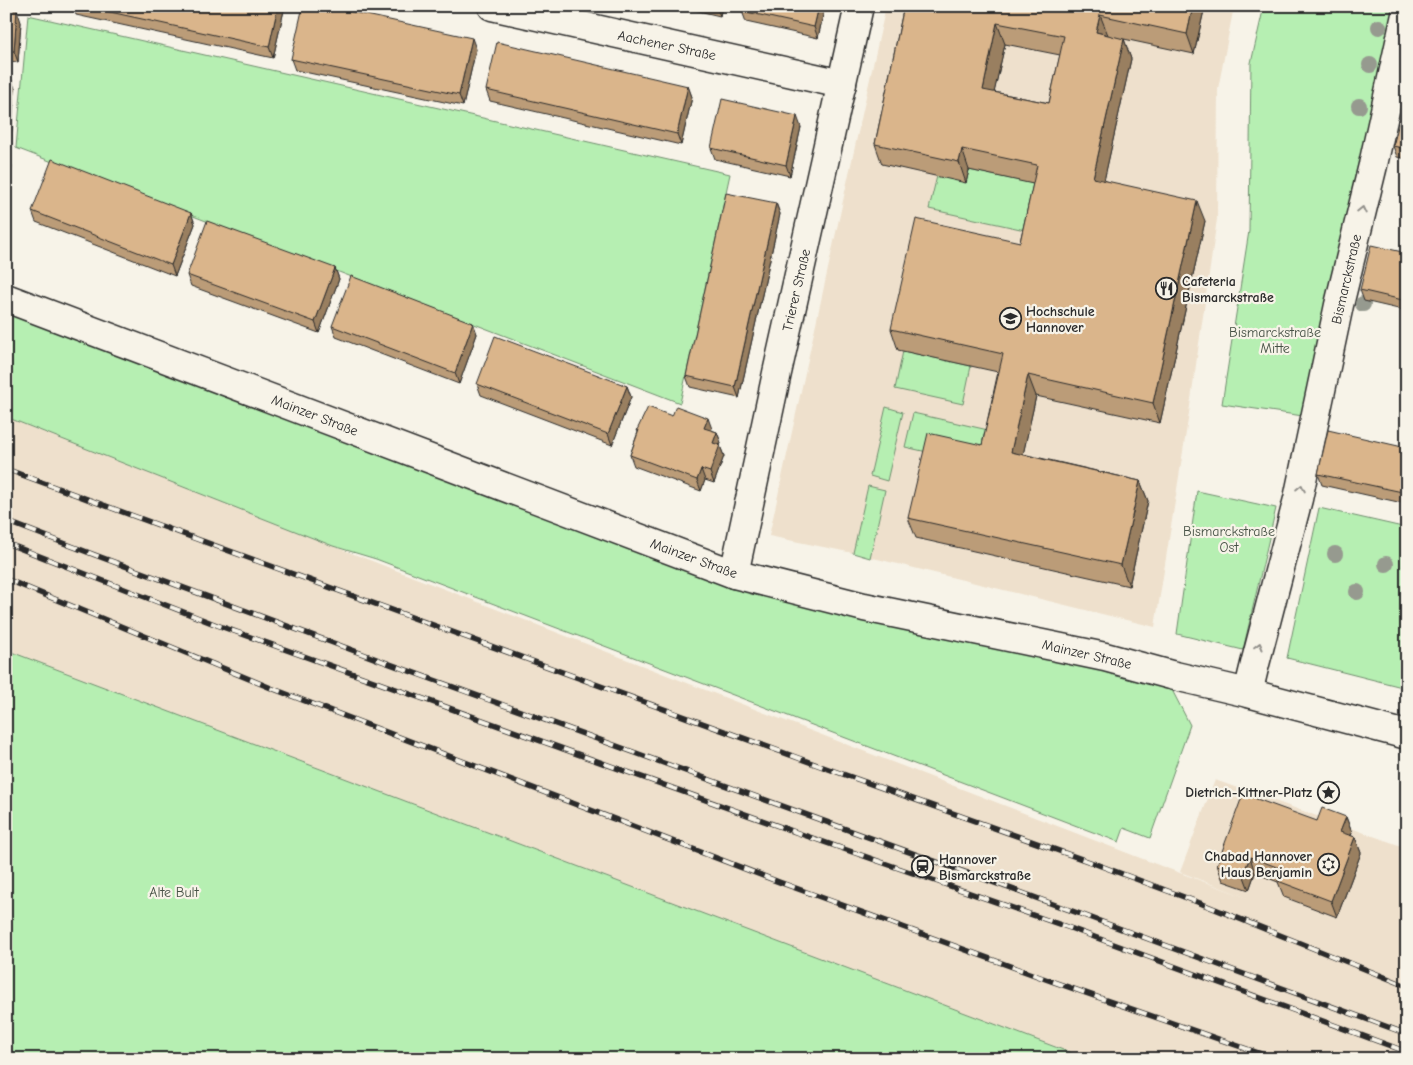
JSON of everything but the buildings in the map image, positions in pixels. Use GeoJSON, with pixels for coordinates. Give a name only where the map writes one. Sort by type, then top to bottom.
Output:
{"type":"FeatureCollection","features":[{"type":"Feature","properties":{"kind":"street","name":"Aachener Straße"},"geometry":{"type":"LineString","coordinates":[[492,6],[842,84]]}},
{"type":"Feature","properties":{"kind":"street","name":"Trierer Straße"},"geometry":{"type":"LineString","coordinates":[[734,574],[859,6]]}},
{"type":"Feature","properties":{"kind":"street","name":"Bismarckstraße"},"geometry":{"type":"LineString","coordinates":[[1248,693],[1298,498],[1339,306],[1407,10]]}},
{"type":"Feature","properties":{"kind":"street","name":"Mainzer Straße"},"geometry":{"type":"LineString","coordinates":[[6,298],[734,574],[864,607],[1105,657],[1407,735]]}},
{"type":"Feature","properties":{"kind":"shaded area","name":"Hochschule Hannover"},"geometry":{"type":"Polygon","coordinates":[[[886,6],[1234,6],[1218,89],[1217,219],[1188,420],[1155,627],[853,553],[769,536],[886,6]]]}},
{"type":"Feature","properties":{"kind":"shaded area"},"geometry":{"type":"Polygon","coordinates":[[[6,417],[333,546],[1161,866],[1248,898],[1180,872],[1215,780],[1407,848],[1407,1059],[1087,1059],[6,650],[6,417]]]}},
{"type":"Feature","properties":{"kind":"green space","name":"Bismarckstraße Mitte"},"geometry":{"type":"Polygon","coordinates":[[[1264,6],[1395,6],[1303,416],[1222,404],[1249,231],[1251,63],[1264,6]]]}},
{"type":"Feature","properties":{"kind":"green space"},"geometry":{"type":"Polygon","coordinates":[[[28,15],[730,174],[680,403],[16,148],[28,15]]]}},
{"type":"Feature","properties":{"kind":"green space"},"geometry":{"type":"Polygon","coordinates":[[[969,170],[1045,186],[1034,232],[929,209],[937,176],[969,170]]]}},
{"type":"Feature","properties":{"kind":"green space"},"geometry":{"type":"Polygon","coordinates":[[[6,300],[731,583],[1101,667],[1171,688],[1190,725],[1150,838],[1124,828],[1119,842],[376,559],[333,546],[6,417],[6,300]]]}},
{"type":"Feature","properties":{"kind":"green space"},"geometry":{"type":"Polygon","coordinates":[[[903,351],[971,366],[963,404],[895,389],[903,351]]]}},
{"type":"Feature","properties":{"kind":"green space"},"geometry":{"type":"Polygon","coordinates":[[[886,407],[903,412],[887,481],[870,476],[886,407]]]}},
{"type":"Feature","properties":{"kind":"green space"},"geometry":{"type":"Polygon","coordinates":[[[913,413],[997,432],[989,466],[905,447],[913,413]]]}},
{"type":"Feature","properties":{"kind":"green space"},"geometry":{"type":"Polygon","coordinates":[[[868,486],[885,490],[870,558],[853,553],[868,486]]]}},
{"type":"Feature","properties":{"kind":"green space","name":"Bismarckstraße Ost"},"geometry":{"type":"Polygon","coordinates":[[[1197,491],[1276,508],[1243,650],[1177,634],[1197,491]]]}},
{"type":"Feature","properties":{"kind":"green space"},"geometry":{"type":"Polygon","coordinates":[[[1319,508],[1407,528],[1406,688],[1287,658],[1319,508]]]}},
{"type":"Feature","properties":{"kind":"green space","name":"Alte Bult"},"geometry":{"type":"Polygon","coordinates":[[[6,650],[1087,1059],[6,1059],[6,650]]]}},
{"type":"Feature","properties":{"kind":"railway"},"geometry":{"type":"LineString","coordinates":[[6,469],[823,767],[1093,863],[1200,903],[1407,986]]}},
{"type":"Feature","properties":{"kind":"railway"},"geometry":{"type":"LineString","coordinates":[[6,521],[390,664],[1407,1034]]}},
{"type":"Feature","properties":{"kind":"railway"},"geometry":{"type":"LineString","coordinates":[[6,543],[217,625],[798,833],[1070,928],[1407,1052]]}},
{"type":"Feature","properties":{"kind":"railway"},"geometry":{"type":"LineString","coordinates":[[6,579],[271,688],[779,882],[1051,981],[1276,1059]]}},
{"type":"Feature","properties":{"kind":"place","name":"Cafeteria Bismarckstraße"},"geometry":{"type":"Point","coordinates":[1166,289]}},
{"type":"Feature","properties":{"kind":"place","name":"Hochschule Hannover"},"geometry":{"type":"Point","coordinates":[1010,319]}},
{"type":"Feature","properties":{"kind":"place","name":"Dietrich-Kittner-Platz"},"geometry":{"type":"Point","coordinates":[1328,792]}},
{"type":"Feature","properties":{"kind":"place","name":"Chabad Hannover Haus Benjamin"},"geometry":{"type":"Point","coordinates":[1328,864]}},
{"type":"Feature","properties":{"kind":"place","name":"Hannover Bismarckstraße"},"geometry":{"type":"Point","coordinates":[923,867]}}]}
